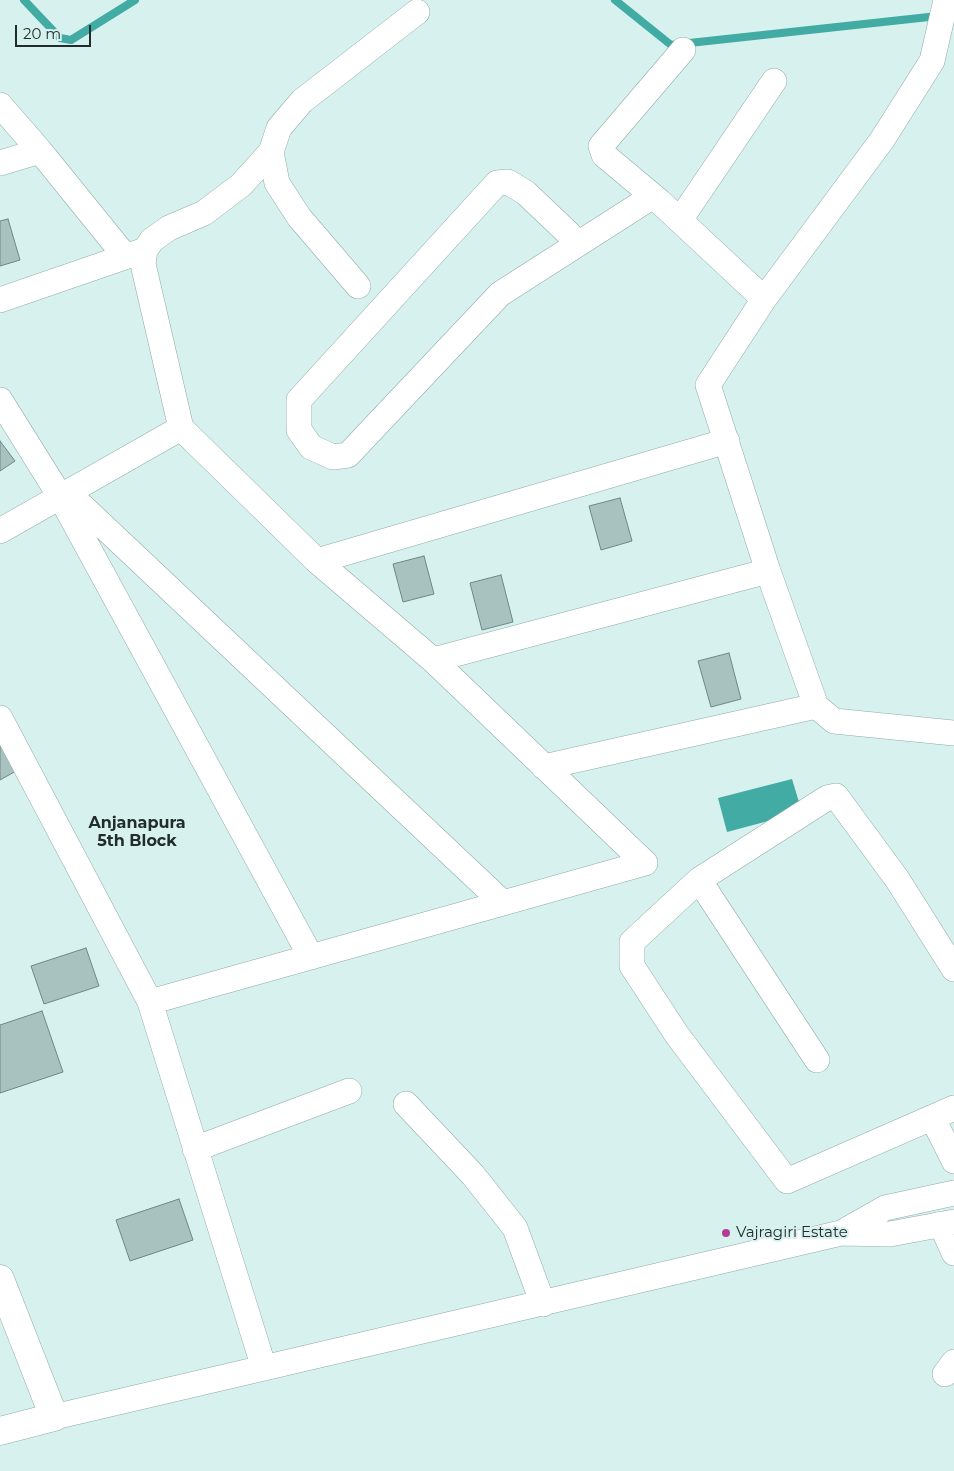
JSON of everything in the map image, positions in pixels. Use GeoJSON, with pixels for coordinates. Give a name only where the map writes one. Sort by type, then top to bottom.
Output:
{"type":"FeatureCollection","features":[{"type":"Feature","properties":{"kind":"main road"},"geometry":{"type":"LineString","coordinates":[[0,1279],[54,1418],[0,1431]]}},
{"type":"Feature","properties":{"kind":"street"},"geometry":{"type":"LineString","coordinates":[[946,0],[932,62],[882,140],[764,299],[708,385],[709,393],[728,441],[768,571],[816,706],[834,721],[954,733]]}},
{"type":"Feature","properties":{"kind":"street"},"geometry":{"type":"LineString","coordinates":[[0,300],[135,253],[169,228],[204,213],[242,184],[271,152],[279,128],[302,101],[417,12]]}},
{"type":"Feature","properties":{"kind":"street"},"geometry":{"type":"LineString","coordinates":[[683,50],[601,146],[604,155],[680,220],[764,299]]}},
{"type":"Feature","properties":{"kind":"street"},"geometry":{"type":"LineString","coordinates":[[680,220],[774,81]]}},
{"type":"Feature","properties":{"kind":"street"},"geometry":{"type":"LineString","coordinates":[[0,105],[143,264],[181,428],[317,560],[433,660],[645,863],[150,1002]]}},
{"type":"Feature","properties":{"kind":"street"},"geometry":{"type":"LineString","coordinates":[[0,163],[40,151]]}},
{"type":"Feature","properties":{"kind":"street"},"geometry":{"type":"LineString","coordinates":[[271,152],[277,183],[298,217],[358,286]]}},
{"type":"Feature","properties":{"kind":"street"},"geometry":{"type":"LineString","coordinates":[[576,244],[570,234],[526,193],[508,182],[497,183],[299,400],[299,430],[311,447],[333,457],[348,455],[500,294],[653,196]]}},
{"type":"Feature","properties":{"kind":"street"},"geometry":{"type":"LineString","coordinates":[[0,400],[63,494],[310,957]]}},
{"type":"Feature","properties":{"kind":"street"},"geometry":{"type":"LineString","coordinates":[[0,531],[181,428]]}},
{"type":"Feature","properties":{"kind":"street"},"geometry":{"type":"LineString","coordinates":[[317,560],[728,441]]}},
{"type":"Feature","properties":{"kind":"street"},"geometry":{"type":"LineString","coordinates":[[63,494],[503,903]]}},
{"type":"Feature","properties":{"kind":"street"},"geometry":{"type":"LineString","coordinates":[[433,660],[768,571]]}},
{"type":"Feature","properties":{"kind":"street"},"geometry":{"type":"LineString","coordinates":[[544,766],[816,706]]}},
{"type":"Feature","properties":{"kind":"street"},"geometry":{"type":"LineString","coordinates":[[0,718],[150,1002],[264,1368]]}},
{"type":"Feature","properties":{"kind":"street"},"geometry":{"type":"LineString","coordinates":[[954,970],[897,879],[836,796],[827,798],[699,880],[632,942],[632,966],[677,1035],[787,1181],[943,1114],[954,1161]]}},
{"type":"Feature","properties":{"kind":"street"},"geometry":{"type":"LineString","coordinates":[[699,880],[816,1060]]}},
{"type":"Feature","properties":{"kind":"street"},"geometry":{"type":"LineString","coordinates":[[195,1149],[349,1091]]}},
{"type":"Feature","properties":{"kind":"street"},"geometry":{"type":"LineString","coordinates":[[406,1104],[473,1175],[515,1228],[543,1304]]}},
{"type":"Feature","properties":{"kind":"street"},"geometry":{"type":"LineString","coordinates":[[841,1233],[885,1208],[954,1193]]}},
{"type":"Feature","properties":{"kind":"street"},"geometry":{"type":"LineString","coordinates":[[54,1418],[841,1233],[890,1234],[948,1223],[954,1253]]}},
{"type":"Feature","properties":{"kind":"water"},"geometry":{"type":"Polygon","coordinates":[[[792,779],[802,812],[727,832],[718,798],[792,779]]]}},
{"type":"Feature","properties":{"kind":"building"},"geometry":{"type":"Polygon","coordinates":[[[8,219],[20,260],[0,266],[0,221],[8,219]]]}},
{"type":"Feature","properties":{"kind":"building"},"geometry":{"type":"Polygon","coordinates":[[[0,441],[15,461],[0,471],[0,441]]]}},
{"type":"Feature","properties":{"kind":"building"},"geometry":{"type":"Polygon","coordinates":[[[620,498],[632,541],[601,550],[589,506],[620,498]]]}},
{"type":"Feature","properties":{"kind":"building"},"geometry":{"type":"Polygon","coordinates":[[[424,556],[434,594],[403,602],[393,564],[424,556]]]}},
{"type":"Feature","properties":{"kind":"building"},"geometry":{"type":"Polygon","coordinates":[[[501,575],[513,622],[482,630],[470,583],[501,575]]]}},
{"type":"Feature","properties":{"kind":"building"},"geometry":{"type":"Polygon","coordinates":[[[729,653],[741,699],[711,707],[698,661],[729,653]]]}},
{"type":"Feature","properties":{"kind":"building"},"geometry":{"type":"Polygon","coordinates":[[[0,743],[16,771],[0,780],[0,743]]]}},
{"type":"Feature","properties":{"kind":"building"},"geometry":{"type":"Polygon","coordinates":[[[86,948],[99,986],[44,1004],[31,966],[86,948]]]}},
{"type":"Feature","properties":{"kind":"building"},"geometry":{"type":"Polygon","coordinates":[[[42,1011],[63,1072],[0,1093],[0,1025],[42,1011]]]}},
{"type":"Feature","properties":{"kind":"building"},"geometry":{"type":"Polygon","coordinates":[[[179,1199],[193,1240],[130,1261],[116,1220],[179,1199]]]}},
{"type":"Feature","properties":{"kind":"waterway"},"geometry":{"type":"LineString","coordinates":[[24,0],[60,38],[71,40],[135,0]]}},
{"type":"Feature","properties":{"kind":"waterway"},"geometry":{"type":"LineString","coordinates":[[615,0],[671,45],[938,16]]}},
{"type":"Feature","properties":{"kind":"place","name":"Vajragiri Estate"},"geometry":{"type":"Point","coordinates":[726,1233]}},
{"type":"Feature","properties":{"kind":"district","name":"Anjanapura 5th Block"},"geometry":{"type":"Point","coordinates":[137,832]}}]}
